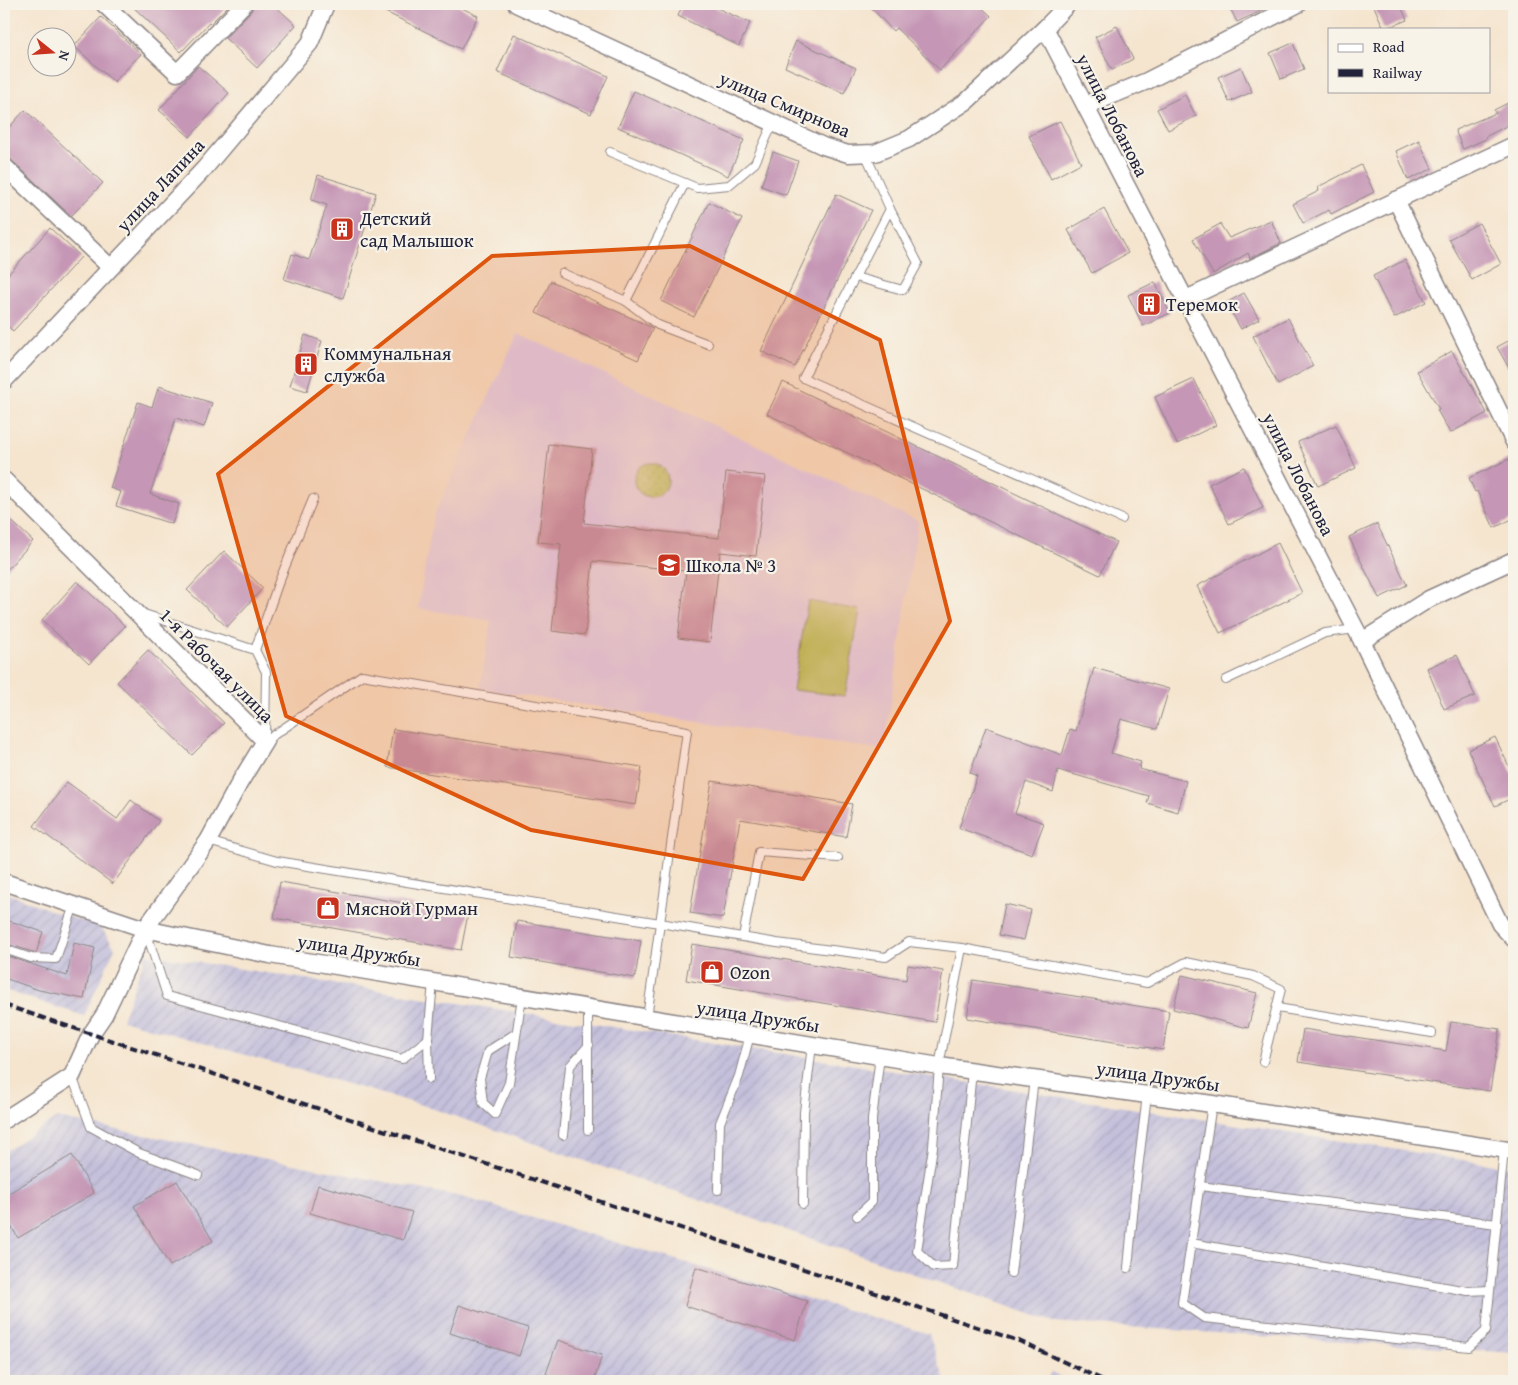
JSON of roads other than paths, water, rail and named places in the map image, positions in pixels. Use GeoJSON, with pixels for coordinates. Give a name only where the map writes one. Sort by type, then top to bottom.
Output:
{"type":"FeatureCollection","features":[{"type":"Feature","properties":{"kind":"street"},"geometry":{"type":"LineString","coordinates":[[104,4],[177,74],[244,4]]}},
{"type":"Feature","properties":{"kind":"street","name":"улица Лапина"},"geometry":{"type":"LineString","coordinates":[[4,380],[204,169],[310,43],[326,4]]}},
{"type":"Feature","properties":{"kind":"street","name":"улица Смирнова"},"geometry":{"type":"LineString","coordinates":[[516,4],[823,146],[848,154],[875,153],[909,139],[967,101],[1068,4]]}},
{"type":"Feature","properties":{"kind":"street"},"geometry":{"type":"LineString","coordinates":[[1086,106],[1147,81],[1298,4]]}},
{"type":"Feature","properties":{"kind":"street","name":"улица Лобанова"},"geometry":{"type":"LineString","coordinates":[[1045,28],[1359,635],[1500,924],[1514,939]]}},
{"type":"Feature","properties":{"kind":"street"},"geometry":{"type":"LineString","coordinates":[[1186,299],[1514,145]]}},
{"type":"Feature","properties":{"kind":"street"},"geometry":{"type":"LineString","coordinates":[[4,166],[110,267]]}},
{"type":"Feature","properties":{"kind":"street"},"geometry":{"type":"LineString","coordinates":[[1396,200],[1514,442]]}},
{"type":"Feature","properties":{"kind":"street","name":"1-я Рабочая улица"},"geometry":{"type":"LineString","coordinates":[[4,480],[265,741],[208,841],[145,929],[104,1015],[91,1034],[72,1076]]}},
{"type":"Feature","properties":{"kind":"street"},"geometry":{"type":"LineString","coordinates":[[1359,635],[1429,599],[1514,560]]}},
{"type":"Feature","properties":{"kind":"street","name":"улица Дружбы"},"geometry":{"type":"LineString","coordinates":[[4,882],[145,929],[270,955],[939,1066],[1212,1104],[1509,1150]]}},
{"type":"Feature","properties":{"kind":"street"},"geometry":{"type":"LineString","coordinates":[[4,1120],[72,1076]]}},
{"type":"Feature","properties":{"kind":"lane"},"geometry":{"type":"LineString","coordinates":[[610,152],[697,188],[729,185],[755,163],[773,123]]}},
{"type":"Feature","properties":{"kind":"lane"},"geometry":{"type":"LineString","coordinates":[[855,277],[903,290],[918,263],[890,209],[865,153]]}},
{"type":"Feature","properties":{"kind":"lane"},"geometry":{"type":"LineString","coordinates":[[626,300],[685,183]]}},
{"type":"Feature","properties":{"kind":"lane"},"geometry":{"type":"LineString","coordinates":[[890,209],[803,378],[1122,519]]}},
{"type":"Feature","properties":{"kind":"lane"},"geometry":{"type":"LineString","coordinates":[[562,273],[626,300],[658,326],[708,344]]}},
{"type":"Feature","properties":{"kind":"lane"},"geometry":{"type":"LineString","coordinates":[[255,650],[278,584],[313,499]]}},
{"type":"Feature","properties":{"kind":"lane"},"geometry":{"type":"LineString","coordinates":[[133,610],[255,650],[266,672],[265,741]]}},
{"type":"Feature","properties":{"kind":"lane"},"geometry":{"type":"LineString","coordinates":[[1226,680],[1325,633],[1359,635]]}},
{"type":"Feature","properties":{"kind":"lane"},"geometry":{"type":"LineString","coordinates":[[265,741],[362,675],[687,731],[647,1018]]}},
{"type":"Feature","properties":{"kind":"lane"},"geometry":{"type":"LineString","coordinates":[[208,841],[277,861],[743,937],[886,957],[909,942],[962,948],[1147,983],[1186,962],[1253,976],[1282,989],[1263,1062]]}},
{"type":"Feature","properties":{"kind":"lane"},"geometry":{"type":"LineString","coordinates":[[743,937],[759,852],[838,858]]}},
{"type":"Feature","properties":{"kind":"lane"},"geometry":{"type":"LineString","coordinates":[[4,949],[30,958],[56,959],[74,905]]}},
{"type":"Feature","properties":{"kind":"lane"},"geometry":{"type":"LineString","coordinates":[[145,929],[166,996],[402,1059],[428,1039]]}},
{"type":"Feature","properties":{"kind":"lane"},"geometry":{"type":"LineString","coordinates":[[962,948],[939,1066],[934,1148],[917,1251],[934,1267],[953,1266],[972,1071]]}},
{"type":"Feature","properties":{"kind":"lane"},"geometry":{"type":"LineString","coordinates":[[429,1079],[428,1039],[433,982]]}},
{"type":"Feature","properties":{"kind":"lane"},"geometry":{"type":"LineString","coordinates":[[516,1033],[488,1051],[480,1078],[483,1102],[495,1114],[509,1083],[522,997]]}},
{"type":"Feature","properties":{"kind":"lane"},"geometry":{"type":"LineString","coordinates":[[588,1008],[588,1130]]}},
{"type":"Feature","properties":{"kind":"lane"},"geometry":{"type":"LineString","coordinates":[[1277,1008],[1432,1033]]}},
{"type":"Feature","properties":{"kind":"lane"},"geometry":{"type":"LineString","coordinates":[[718,1190],[720,1123],[738,1076],[750,1035]]}},
{"type":"Feature","properties":{"kind":"lane"},"geometry":{"type":"LineString","coordinates":[[563,1135],[570,1066],[589,1045]]}},
{"type":"Feature","properties":{"kind":"lane"},"geometry":{"type":"LineString","coordinates":[[803,1204],[804,1112],[812,1045]]}},
{"type":"Feature","properties":{"kind":"lane"},"geometry":{"type":"LineString","coordinates":[[857,1216],[872,1202],[872,1118],[880,1056]]}},
{"type":"Feature","properties":{"kind":"lane"},"geometry":{"type":"LineString","coordinates":[[72,1076],[91,1127],[139,1153],[198,1175]]}},
{"type":"Feature","properties":{"kind":"lane"},"geometry":{"type":"LineString","coordinates":[[1011,1273],[1034,1079]]}},
{"type":"Feature","properties":{"kind":"lane"},"geometry":{"type":"LineString","coordinates":[[1128,1268],[1147,1095]]}},
{"type":"Feature","properties":{"kind":"lane"},"geometry":{"type":"LineString","coordinates":[[1212,1104],[1182,1302],[1204,1318],[1469,1347],[1486,1330],[1497,1224],[1509,1150]]}},
{"type":"Feature","properties":{"kind":"lane"},"geometry":{"type":"LineString","coordinates":[[1200,1186],[1497,1224]]}},
{"type":"Feature","properties":{"kind":"lane"},"geometry":{"type":"LineString","coordinates":[[1191,1243],[1468,1292],[1490,1290]]}},
{"type":"Feature","properties":{"kind":"railway"},"geometry":{"type":"LineString","coordinates":[[4,1005],[1019,1341],[1105,1381]]}},
{"type":"Feature","properties":{"kind":"place","name":"Детский сад Малышок"},"geometry":{"type":"Point","coordinates":[342,229]}},
{"type":"Feature","properties":{"kind":"place","name":"Теремок"},"geometry":{"type":"Point","coordinates":[1149,304]}},
{"type":"Feature","properties":{"kind":"place","name":"Коммунальная служба"},"geometry":{"type":"Point","coordinates":[306,364]}},
{"type":"Feature","properties":{"kind":"place","name":"Школа № 3"},"geometry":{"type":"Point","coordinates":[669,565]}},
{"type":"Feature","properties":{"kind":"place","name":"Мясной Гурман"},"geometry":{"type":"Point","coordinates":[328,908]}},
{"type":"Feature","properties":{"kind":"place","name":"Ozon"},"geometry":{"type":"Point","coordinates":[712,972]}}]}
